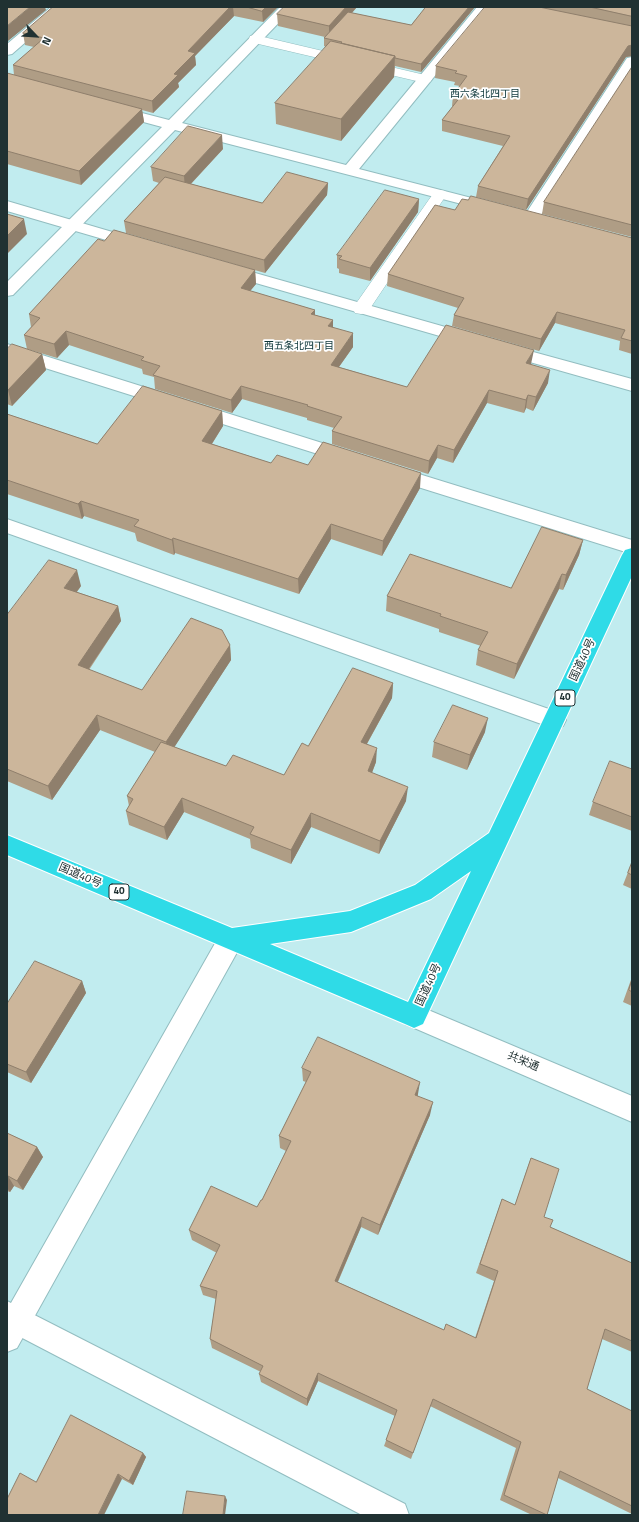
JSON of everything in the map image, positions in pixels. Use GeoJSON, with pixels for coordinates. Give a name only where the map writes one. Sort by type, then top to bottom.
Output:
{"type":"FeatureCollection","features":[{"type":"Feature","properties":{"kind":"highway","name":"国道40号"},"geometry":{"type":"LineString","coordinates":[[7,845],[414,1016],[632,555]]}},
{"type":"Feature","properties":{"kind":"highway"},"geometry":{"type":"LineString","coordinates":[[231,939],[351,921],[423,892],[496,840]]}},
{"type":"Feature","properties":{"kind":"street"},"geometry":{"type":"LineString","coordinates":[[7,51],[59,7]]}},
{"type":"Feature","properties":{"kind":"street"},"geometry":{"type":"LineString","coordinates":[[7,291],[287,7]]}},
{"type":"Feature","properties":{"kind":"street"},"geometry":{"type":"LineString","coordinates":[[350,170],[484,7]]}},
{"type":"Feature","properties":{"kind":"street"},"geometry":{"type":"LineString","coordinates":[[516,214],[538,220],[632,61]]}},
{"type":"Feature","properties":{"kind":"street"},"geometry":{"type":"LineString","coordinates":[[105,107],[501,210]]}},
{"type":"Feature","properties":{"kind":"street"},"geometry":{"type":"LineString","coordinates":[[7,206],[148,247]]}},
{"type":"Feature","properties":{"kind":"street"},"geometry":{"type":"LineString","coordinates":[[209,265],[632,386]]}},
{"type":"Feature","properties":{"kind":"street"},"geometry":{"type":"LineString","coordinates":[[7,350],[632,547]]}},
{"type":"Feature","properties":{"kind":"street"},"geometry":{"type":"LineString","coordinates":[[7,526],[555,720]]}},
{"type":"Feature","properties":{"kind":"street"},"geometry":{"type":"LineString","coordinates":[[231,939],[10,1325],[394,1515]]}},
{"type":"Feature","properties":{"kind":"street","name":"共栄通"},"geometry":{"type":"LineString","coordinates":[[414,1016],[632,1109]]}},
{"type":"Feature","properties":{"kind":"lane"},"geometry":{"type":"LineString","coordinates":[[256,39],[425,79]]}},
{"type":"Feature","properties":{"kind":"lane"},"geometry":{"type":"LineString","coordinates":[[361,309],[440,194]]}},
{"type":"Feature","properties":{"kind":"building"},"geometry":{"type":"Polygon","coordinates":[[[7,7],[30,7],[7,26],[7,7]]]}},
{"type":"Feature","properties":{"kind":"building"},"geometry":{"type":"Polygon","coordinates":[[[53,7],[230,7],[188,51],[195,53],[174,74],[178,75],[152,101],[13,65],[44,38],[23,33],[53,7]]]}},
{"type":"Feature","properties":{"kind":"building"},"geometry":{"type":"Polygon","coordinates":[[[247,7],[266,7],[262,11],[247,7]]]}},
{"type":"Feature","properties":{"kind":"building"},"geometry":{"type":"Polygon","coordinates":[[[284,7],[346,7],[329,26],[277,14],[284,7]]]}},
{"type":"Feature","properties":{"kind":"building"},"geometry":{"type":"Polygon","coordinates":[[[426,7],[469,7],[421,64],[324,38],[348,12],[411,25],[426,7]]]}},
{"type":"Feature","properties":{"kind":"building"},"geometry":{"type":"Polygon","coordinates":[[[485,7],[539,7],[632,26],[632,45],[628,46],[528,199],[478,186],[510,136],[442,120],[461,96],[453,95],[467,76],[455,73],[457,71],[436,66],[485,7]]]}},
{"type":"Feature","properties":{"kind":"building"},"geometry":{"type":"Polygon","coordinates":[[[590,7],[632,7],[632,16],[590,7]]]}},
{"type":"Feature","properties":{"kind":"building"},"geometry":{"type":"Polygon","coordinates":[[[331,41],[395,56],[341,119],[275,103],[331,41]]]}},
{"type":"Feature","properties":{"kind":"building"},"geometry":{"type":"Polygon","coordinates":[[[632,67],[632,225],[544,202],[632,67]]]}},
{"type":"Feature","properties":{"kind":"building"},"geometry":{"type":"Polygon","coordinates":[[[7,73],[142,109],[79,171],[7,151],[7,73]]]}},
{"type":"Feature","properties":{"kind":"building"},"geometry":{"type":"Polygon","coordinates":[[[188,126],[222,135],[184,176],[151,167],[188,126]]]}},
{"type":"Feature","properties":{"kind":"building"},"geometry":{"type":"Polygon","coordinates":[[[287,172],[328,183],[264,260],[124,221],[165,177],[262,203],[287,172]]]}},
{"type":"Feature","properties":{"kind":"building"},"geometry":{"type":"Polygon","coordinates":[[[385,190],[419,199],[370,268],[339,259],[342,256],[337,255],[385,190]]]}},
{"type":"Feature","properties":{"kind":"building"},"geometry":{"type":"Polygon","coordinates":[[[471,196],[632,238],[632,341],[621,338],[625,330],[557,312],[541,339],[454,315],[464,298],[388,274],[435,205],[455,210],[462,199],[468,200],[471,196]]]}},
{"type":"Feature","properties":{"kind":"building"},"geometry":{"type":"Polygon","coordinates":[[[7,214],[24,219],[7,236],[7,214]]]}},
{"type":"Feature","properties":{"kind":"building"},"geometry":{"type":"Polygon","coordinates":[[[114,230],[255,270],[241,288],[315,310],[311,314],[333,320],[328,326],[353,333],[331,365],[407,387],[446,325],[534,350],[526,363],[550,370],[536,397],[528,395],[526,400],[489,390],[454,450],[438,445],[429,461],[332,431],[342,417],[307,406],[308,405],[241,386],[231,400],[153,375],[160,366],[141,360],[144,357],[66,331],[54,344],[24,335],[40,318],[29,314],[98,239],[104,241],[114,230]]]}},
{"type":"Feature","properties":{"kind":"building"},"geometry":{"type":"Polygon","coordinates":[[[12,344],[42,354],[8,390],[7,349],[12,344]]]}},
{"type":"Feature","properties":{"kind":"building"},"geometry":{"type":"Polygon","coordinates":[[[143,386],[222,411],[202,441],[271,463],[277,455],[308,465],[323,442],[421,473],[383,541],[331,524],[298,579],[173,538],[172,540],[134,526],[139,520],[81,501],[78,504],[7,480],[7,414],[97,444],[143,386]]]}},
{"type":"Feature","properties":{"kind":"building"},"geometry":{"type":"Polygon","coordinates":[[[542,527],[583,540],[566,575],[562,574],[517,664],[478,650],[488,632],[387,596],[410,554],[511,588],[542,527]]]}},
{"type":"Feature","properties":{"kind":"building"},"geometry":{"type":"Polygon","coordinates":[[[49,560],[77,570],[64,588],[118,606],[78,665],[142,690],[191,618],[222,630],[230,645],[166,742],[97,715],[48,786],[7,769],[7,615],[49,560]]]}},
{"type":"Feature","properties":{"kind":"building"},"geometry":{"type":"Polygon","coordinates":[[[353,668],[393,683],[361,742],[377,748],[368,771],[408,787],[380,841],[311,813],[291,850],[250,834],[254,827],[182,798],[164,827],[126,811],[133,799],[127,796],[161,742],[226,766],[233,755],[284,775],[302,743],[308,746],[353,668]]]}},
{"type":"Feature","properties":{"kind":"building"},"geometry":{"type":"Polygon","coordinates":[[[453,705],[488,718],[470,755],[434,742],[453,705]]]}},
{"type":"Feature","properties":{"kind":"building"},"geometry":{"type":"Polygon","coordinates":[[[610,761],[632,769],[632,817],[593,802],[610,761]]]}},
{"type":"Feature","properties":{"kind":"building"},"geometry":{"type":"Polygon","coordinates":[[[632,862],[632,875],[628,873],[632,862]]]}},
{"type":"Feature","properties":{"kind":"building"},"geometry":{"type":"Polygon","coordinates":[[[35,961],[82,981],[26,1072],[7,1064],[7,1004],[35,961]]]}},
{"type":"Feature","properties":{"kind":"building"},"geometry":{"type":"Polygon","coordinates":[[[632,980],[632,992],[629,990],[632,980]]]}},
{"type":"Feature","properties":{"kind":"building"},"geometry":{"type":"Polygon","coordinates":[[[318,1037],[420,1082],[415,1095],[433,1102],[380,1225],[362,1217],[335,1281],[444,1330],[446,1324],[476,1338],[498,1271],[480,1264],[502,1199],[515,1205],[531,1158],[559,1169],[544,1217],[553,1220],[550,1227],[632,1263],[632,1341],[605,1329],[587,1389],[632,1411],[632,1506],[560,1471],[547,1515],[504,1495],[521,1442],[433,1399],[413,1453],[386,1440],[397,1410],[318,1373],[307,1399],[259,1374],[263,1366],[210,1339],[217,1291],[200,1286],[220,1245],[189,1230],[211,1186],[257,1207],[262,1200],[291,1141],[279,1136],[311,1072],[302,1068],[318,1037]]]}},
{"type":"Feature","properties":{"kind":"building"},"geometry":{"type":"Polygon","coordinates":[[[7,1133],[37,1147],[17,1181],[8,1176],[7,1178],[7,1133]]]}},
{"type":"Feature","properties":{"kind":"building"},"geometry":{"type":"Polygon","coordinates":[[[71,1415],[143,1453],[129,1481],[118,1474],[98,1515],[7,1515],[7,1499],[20,1473],[36,1482],[71,1415]]]}},
{"type":"Feature","properties":{"kind":"building"},"geometry":{"type":"Polygon","coordinates":[[[187,1491],[225,1496],[223,1515],[183,1515],[187,1491]]]}},
{"type":"Feature","properties":{"kind":"district","name":"西六条北四丁目"},"geometry":{"type":"Point","coordinates":[485,95]}},
{"type":"Feature","properties":{"kind":"district","name":"西五条北四丁目"},"geometry":{"type":"Point","coordinates":[299,347]}}]}
